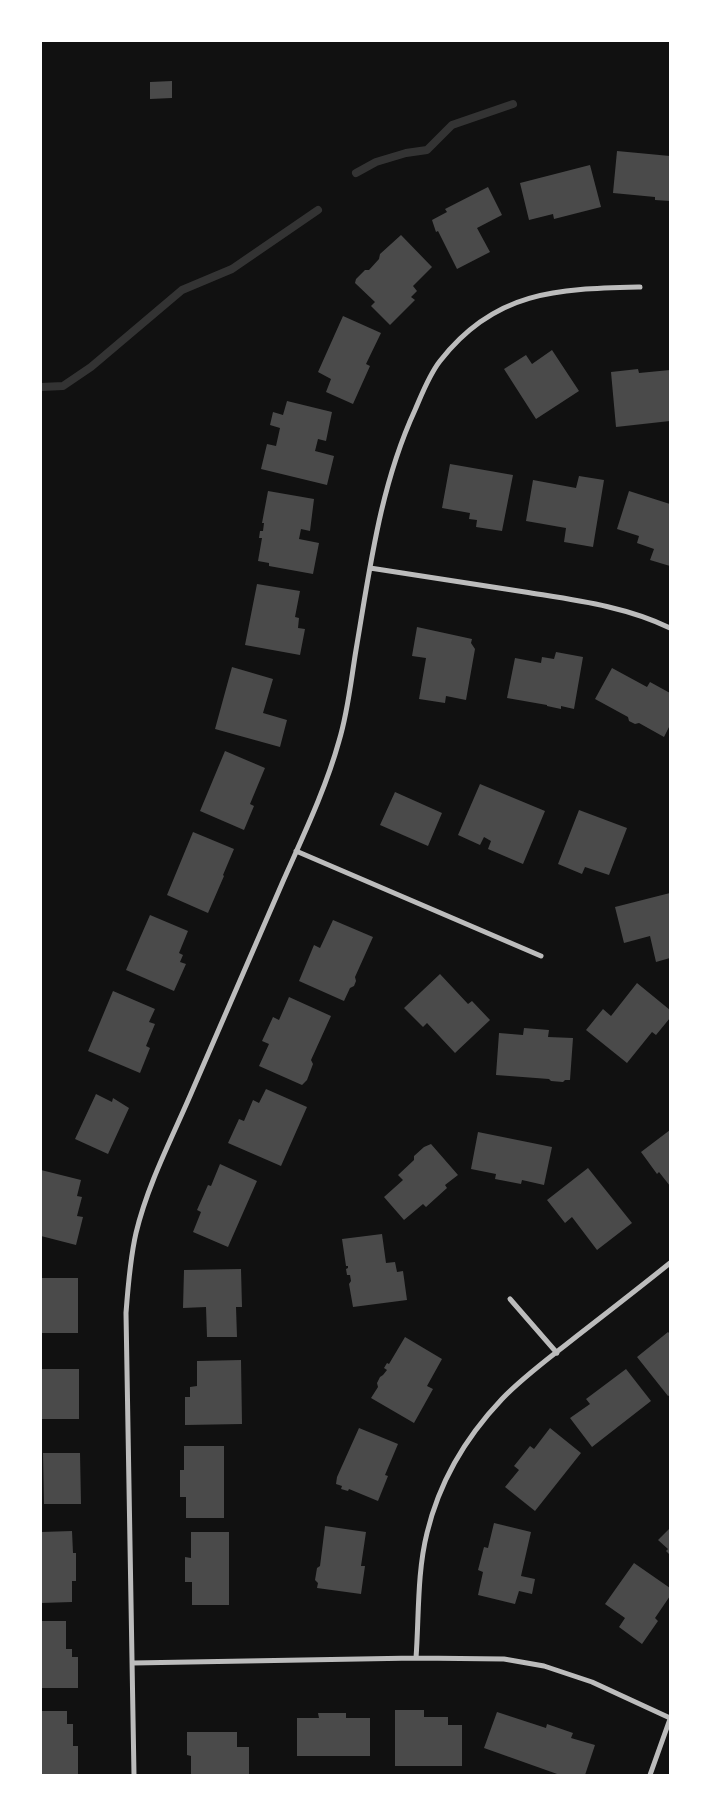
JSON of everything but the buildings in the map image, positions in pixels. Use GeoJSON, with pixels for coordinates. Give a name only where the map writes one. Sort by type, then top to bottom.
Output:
{"type":"FeatureCollection","features":[{"type":"Feature","properties":{"kind":"street"},"geometry":{"type":"LineString","coordinates":[[134,1775],[126,1313],[129,1274],[136,1232],[157,1172],[328,776],[340,740],[348,703],[381,506],[393,463],[407,427],[438,364],[458,340],[478,322],[510,304],[544,293],[581,288],[640,287]]}},
{"type":"Feature","properties":{"kind":"street"},"geometry":{"type":"LineString","coordinates":[[370,568],[621,609],[670,628]]}},
{"type":"Feature","properties":{"kind":"street"},"geometry":{"type":"LineString","coordinates":[[296,851],[541,956]]}},
{"type":"Feature","properties":{"kind":"street"},"geometry":{"type":"LineString","coordinates":[[416,1658],[421,1577],[427,1534],[438,1496],[455,1460],[478,1427],[502,1399],[670,1263]]}},
{"type":"Feature","properties":{"kind":"street"},"geometry":{"type":"LineString","coordinates":[[510,1299],[557,1353]]}},
{"type":"Feature","properties":{"kind":"street"},"geometry":{"type":"LineString","coordinates":[[133,1663],[416,1658],[504,1659],[544,1666],[592,1682],[670,1718],[650,1775]]}},
{"type":"Feature","properties":{"kind":"waterway"},"geometry":{"type":"LineString","coordinates":[[356,173],[376,162],[406,153],[427,150],[452,125],[513,104]]}},
{"type":"Feature","properties":{"kind":"waterway"},"geometry":{"type":"LineString","coordinates":[[41,387],[63,386],[91,367],[182,290],[232,269],[318,210]]}}]}
